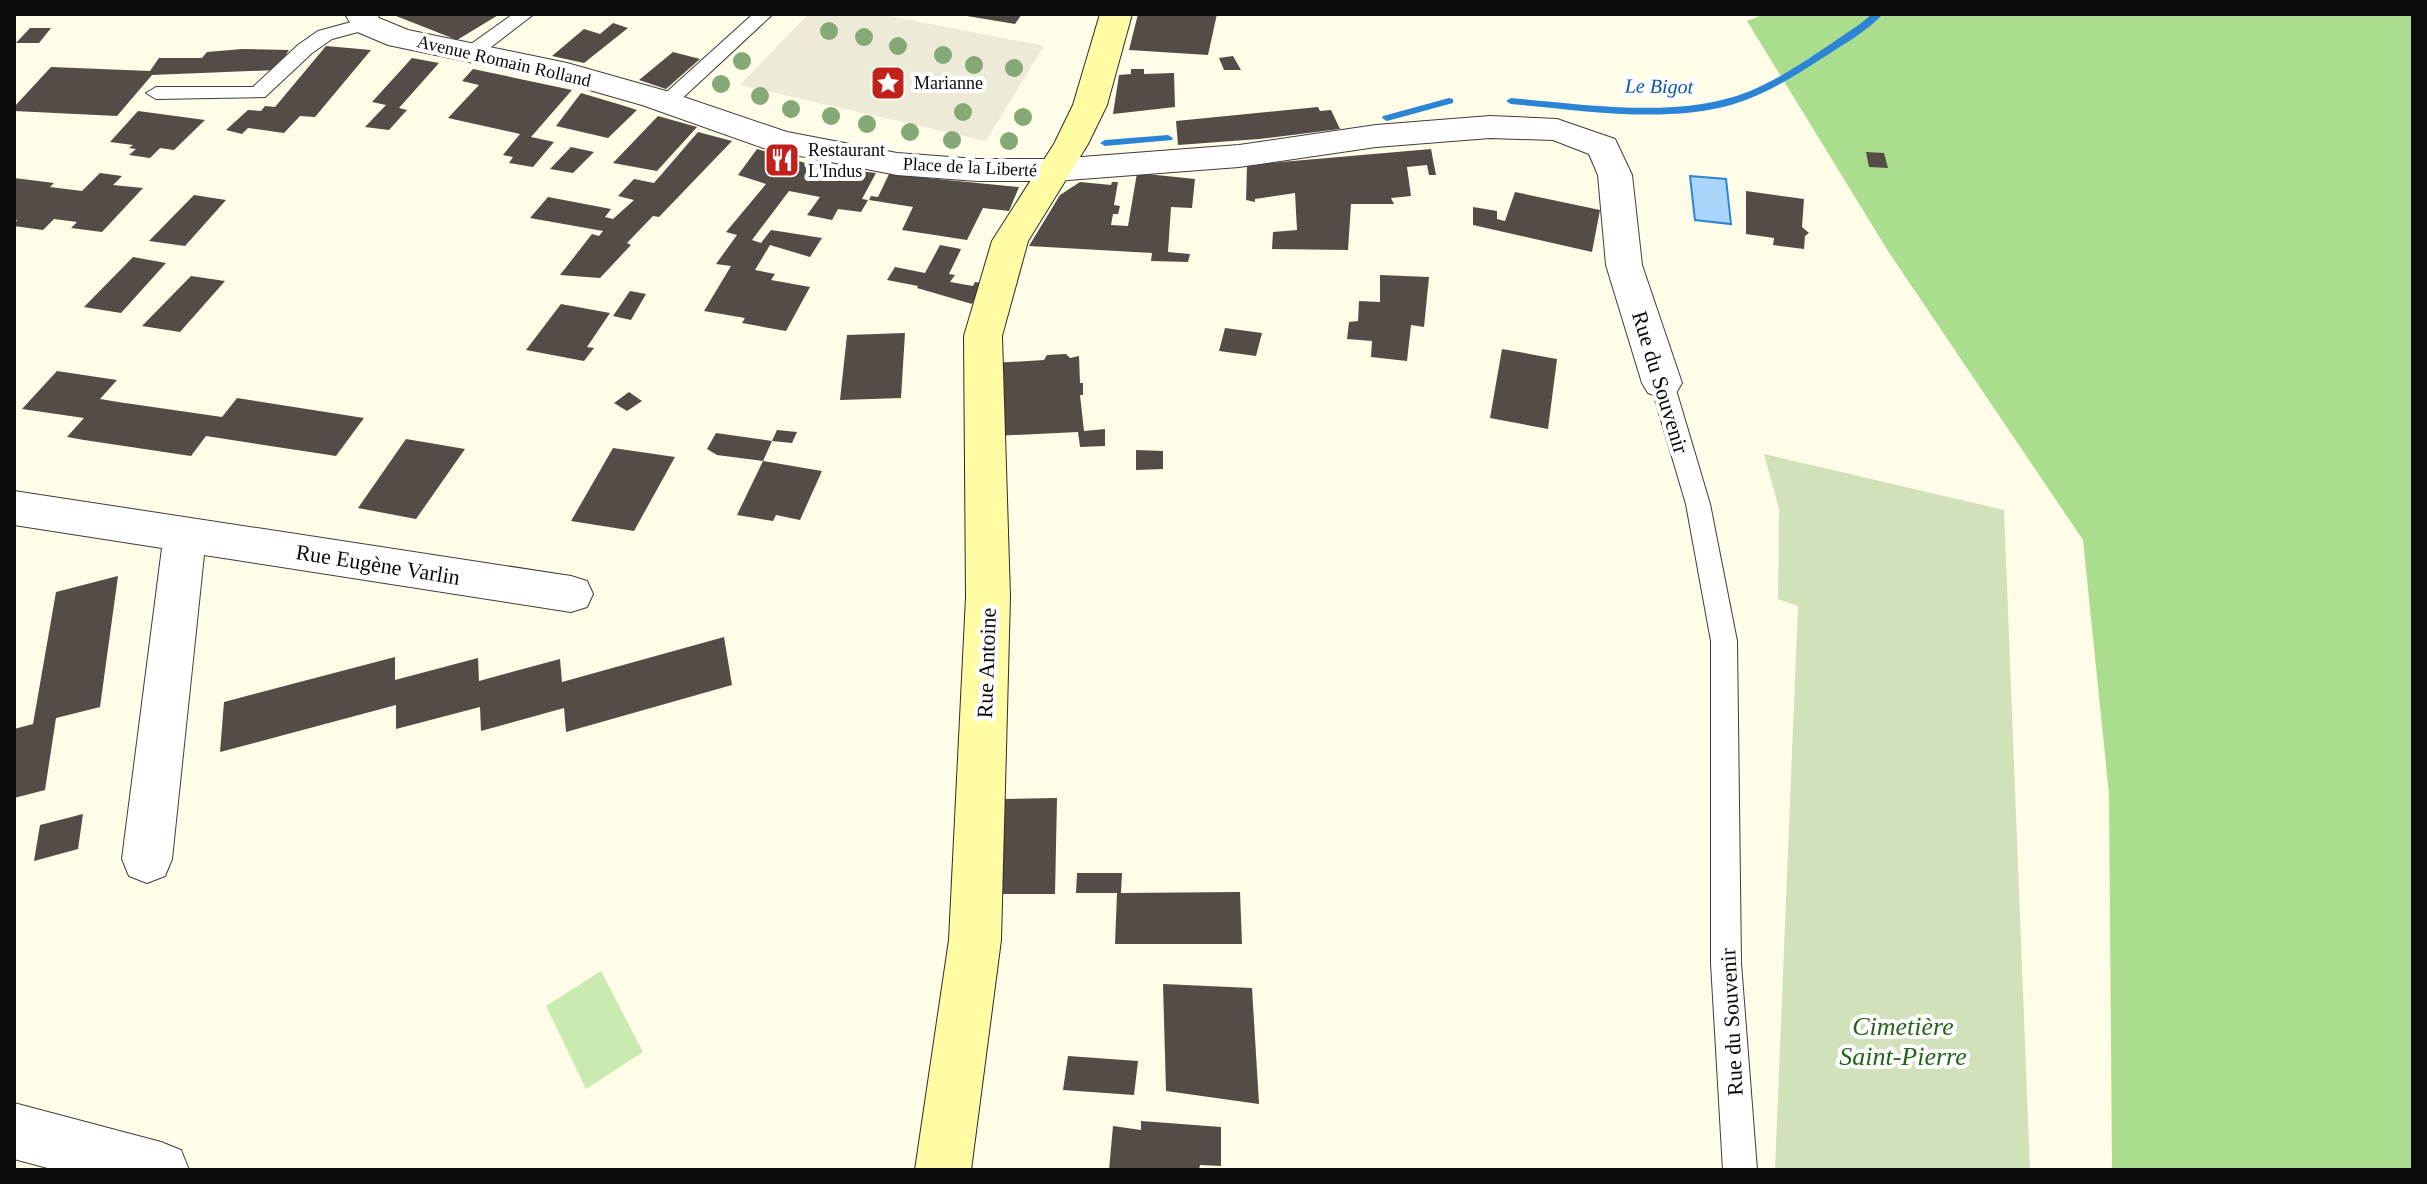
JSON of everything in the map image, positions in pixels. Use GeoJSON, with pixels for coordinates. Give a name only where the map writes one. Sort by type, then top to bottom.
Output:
{"type":"FeatureCollection","features":[{"type":"Feature","properties":{"kind":"street","name":"Rue Antoine"},"geometry":{"type":"LineString","coordinates":[[943,1170],[975,940],[988,597],[983,336],[1010,241],[1055,170],[1090,105],[1116,14]]}},
{"type":"Feature","properties":{"kind":"street","name":"Avenue Romain Rolland"},"geometry":{"type":"LineString","coordinates":[[364,19],[399,38],[556,70],[660,100]]}},
{"type":"Feature","properties":{"kind":"street","name":"Place de la Liberté"},"geometry":{"type":"LineString","coordinates":[[660,100],[781,142],[847,157],[977,170],[1055,170]]}},
{"type":"Feature","properties":{"kind":"street","name":"Rue du Souvenir"},"geometry":{"type":"LineString","coordinates":[[1055,170],[1239,156],[1376,136],[1490,127],[1557,130],[1603,147],[1615,175],[1624,265],[1662,383]]}},
{"type":"Feature","properties":{"kind":"street","name":"Rue Eugène Varlin"},"geometry":{"type":"LineString","coordinates":[[14,508],[571,594]]}},
{"type":"Feature","properties":{"kind":"street"},"geometry":{"type":"LineString","coordinates":[[147,859],[185,534]]}},
{"type":"Feature","properties":{"kind":"street"},"geometry":{"type":"LineString","coordinates":[[14,1131],[161,1170]]}},
{"type":"Feature","properties":{"kind":"lane"},"geometry":{"type":"LineString","coordinates":[[471,53],[525,14]]}},
{"type":"Feature","properties":{"kind":"lane"},"geometry":{"type":"LineString","coordinates":[[660,100],[764,14]]}},
{"type":"Feature","properties":{"kind":"lane"},"geometry":{"type":"LineString","coordinates":[[156,93],[258,93],[305,49],[325,35],[364,19]]}},
{"type":"Feature","properties":{"kind":"lane","name":"Rue du Souvenir"},"geometry":{"type":"LineString","coordinates":[[1662,383],[1698,504],[1724,641],[1726,963],[1740,1170]]}},
{"type":"Feature","properties":{"kind":"green space"},"geometry":{"type":"Polygon","coordinates":[[[1765,14],[2413,14],[2413,1170],[2112,1170],[2109,794],[2083,540],[1888,251],[1747,21],[1765,14]]]}},
{"type":"Feature","properties":{"kind":"green space","name":"Cimetière Saint-Pierre"},"geometry":{"type":"Polygon","coordinates":[[[1764,454],[2004,510],[2030,1170],[1775,1170],[1798,606],[1778,599],[1779,509],[1764,454]]]}},
{"type":"Feature","properties":{"kind":"green space"},"geometry":{"type":"Polygon","coordinates":[[[601,971],[643,1052],[586,1089],[546,1006],[601,971]]]}},
{"type":"Feature","properties":{"kind":"shaded area"},"geometry":{"type":"Polygon","coordinates":[[[808,14],[880,14],[1044,46],[986,141],[740,85],[808,14]]]}},
{"type":"Feature","properties":{"kind":"water"},"geometry":{"type":"Polygon","coordinates":[[[1690,176],[1726,179],[1731,224],[1695,220],[1690,176]]]}},
{"type":"Feature","properties":{"kind":"building"},"geometry":{"type":"Polygon","coordinates":[[[391,14],[500,14],[457,40],[391,14]]]}},
{"type":"Feature","properties":{"kind":"building"},"geometry":{"type":"Polygon","coordinates":[[[955,14],[1022,14],[1015,24],[955,14]]]}},
{"type":"Feature","properties":{"kind":"building"},"geometry":{"type":"Polygon","coordinates":[[[1138,14],[1217,14],[1208,55],[1129,50],[1138,14]]]}},
{"type":"Feature","properties":{"kind":"building"},"geometry":{"type":"Polygon","coordinates":[[[613,23],[628,28],[584,63],[552,56],[584,29],[600,34],[613,23]]]}},
{"type":"Feature","properties":{"kind":"building"},"geometry":{"type":"Polygon","coordinates":[[[30,28],[51,28],[39,43],[16,43],[30,28]]]}},
{"type":"Feature","properties":{"kind":"building"},"geometry":{"type":"Polygon","coordinates":[[[326,46],[371,50],[315,117],[300,116],[284,133],[248,128],[242,134],[226,130],[248,110],[261,111],[265,106],[275,107],[326,46]]]}},
{"type":"Feature","properties":{"kind":"building"},"geometry":{"type":"Polygon","coordinates":[[[289,50],[276,70],[152,75],[117,116],[14,111],[14,107],[51,67],[150,71],[159,58],[202,58],[207,52],[289,50]]]}},
{"type":"Feature","properties":{"kind":"building"},"geometry":{"type":"Polygon","coordinates":[[[673,52],[700,59],[666,89],[639,80],[673,52]]]}},
{"type":"Feature","properties":{"kind":"building"},"geometry":{"type":"Polygon","coordinates":[[[1233,56],[1241,70],[1224,70],[1219,58],[1233,56]]]}},
{"type":"Feature","properties":{"kind":"building"},"geometry":{"type":"Polygon","coordinates":[[[412,58],[439,63],[399,108],[407,110],[389,130],[365,127],[386,105],[372,102],[412,58]]]}},
{"type":"Feature","properties":{"kind":"building"},"geometry":{"type":"Polygon","coordinates":[[[473,69],[572,90],[531,137],[554,142],[533,167],[509,163],[513,157],[503,155],[520,134],[448,118],[479,85],[462,81],[473,69]]]}},
{"type":"Feature","properties":{"kind":"building"},"geometry":{"type":"Polygon","coordinates":[[[1131,69],[1144,69],[1144,74],[1174,73],[1175,107],[1113,114],[1119,75],[1131,74],[1131,69]]]}},
{"type":"Feature","properties":{"kind":"building"},"geometry":{"type":"Polygon","coordinates":[[[581,93],[637,110],[608,138],[556,126],[581,93]]]}},
{"type":"Feature","properties":{"kind":"building"},"geometry":{"type":"Polygon","coordinates":[[[1318,107],[1320,111],[1331,110],[1340,129],[1178,145],[1176,121],[1318,107]]]}},
{"type":"Feature","properties":{"kind":"building"},"geometry":{"type":"Polygon","coordinates":[[[138,111],[205,120],[174,150],[160,148],[150,158],[129,155],[136,149],[129,148],[133,145],[110,142],[138,111]]]}},
{"type":"Feature","properties":{"kind":"building"},"geometry":{"type":"Polygon","coordinates":[[[658,116],[697,127],[657,171],[613,163],[658,116]]]}},
{"type":"Feature","properties":{"kind":"building"},"geometry":{"type":"Polygon","coordinates":[[[698,132],[732,141],[659,217],[653,216],[600,278],[560,275],[592,234],[599,236],[603,231],[530,218],[548,197],[611,209],[605,217],[613,219],[634,200],[618,196],[634,179],[654,183],[698,132]]]}},
{"type":"Feature","properties":{"kind":"building"},"geometry":{"type":"Polygon","coordinates":[[[571,147],[594,152],[573,173],[550,169],[571,147]]]}},
{"type":"Feature","properties":{"kind":"building"},"geometry":{"type":"Polygon","coordinates":[[[757,149],[816,166],[876,173],[862,199],[868,200],[861,212],[838,209],[832,220],[807,215],[820,197],[789,191],[752,240],[761,243],[771,230],[822,238],[810,257],[770,245],[755,270],[775,274],[771,280],[810,287],[786,331],[742,323],[745,318],[704,311],[731,266],[716,264],[737,235],[726,232],[766,184],[738,175],[757,149]]]}},
{"type":"Feature","properties":{"kind":"building"},"geometry":{"type":"Polygon","coordinates":[[[1431,149],[1436,175],[1429,175],[1427,165],[1407,167],[1411,196],[1391,198],[1394,204],[1351,204],[1348,250],[1272,249],[1273,232],[1297,230],[1295,193],[1255,199],[1255,202],[1246,200],[1247,165],[1431,149]]]}},
{"type":"Feature","properties":{"kind":"building"},"geometry":{"type":"Polygon","coordinates":[[[1866,152],[1884,153],[1888,168],[1869,167],[1866,152]]]}},
{"type":"Feature","properties":{"kind":"building"},"geometry":{"type":"Polygon","coordinates":[[[100,173],[122,176],[113,185],[143,188],[102,232],[71,228],[77,222],[54,219],[43,230],[14,226],[17,220],[14,219],[14,178],[54,183],[50,187],[82,191],[100,173]]]}},
{"type":"Feature","properties":{"kind":"building"},"geometry":{"type":"Polygon","coordinates":[[[1137,173],[1195,179],[1192,208],[1171,207],[1168,252],[1190,254],[1188,262],[1151,261],[1152,253],[1029,246],[1060,195],[1080,182],[1111,185],[1118,182],[1114,205],[1120,206],[1118,214],[1113,214],[1111,225],[1128,226],[1137,173]]]}},
{"type":"Feature","properties":{"kind":"building"},"geometry":{"type":"Polygon","coordinates":[[[889,174],[1019,187],[1009,211],[983,208],[967,240],[902,230],[913,207],[869,200],[871,196],[878,197],[889,174]]]}},
{"type":"Feature","properties":{"kind":"building"},"geometry":{"type":"Polygon","coordinates":[[[1746,191],[1804,199],[1802,227],[1809,233],[1805,236],[1804,249],[1773,245],[1774,238],[1746,234],[1746,191]]]}},
{"type":"Feature","properties":{"kind":"building"},"geometry":{"type":"Polygon","coordinates":[[[1515,192],[1600,210],[1592,252],[1473,225],[1473,207],[1497,211],[1497,219],[1505,221],[1515,192]]]}},
{"type":"Feature","properties":{"kind":"building"},"geometry":{"type":"Polygon","coordinates":[[[194,195],[226,200],[185,246],[149,241],[194,195]]]}},
{"type":"Feature","properties":{"kind":"building"},"geometry":{"type":"Polygon","coordinates":[[[940,245],[961,249],[949,274],[955,275],[950,282],[973,286],[975,282],[982,283],[972,304],[918,286],[887,280],[895,267],[925,273],[940,245]]]}},
{"type":"Feature","properties":{"kind":"building"},"geometry":{"type":"Polygon","coordinates":[[[133,257],[166,263],[121,313],[84,307],[133,257]]]}},
{"type":"Feature","properties":{"kind":"building"},"geometry":{"type":"Polygon","coordinates":[[[1380,275],[1429,277],[1424,327],[1411,325],[1407,361],[1371,357],[1372,341],[1347,339],[1349,322],[1358,321],[1359,301],[1380,302],[1380,275]]]}},
{"type":"Feature","properties":{"kind":"building"},"geometry":{"type":"Polygon","coordinates":[[[191,276],[225,281],[180,332],[142,326],[191,276]]]}},
{"type":"Feature","properties":{"kind":"building"},"geometry":{"type":"Polygon","coordinates":[[[630,291],[646,294],[631,320],[613,316],[630,291]]]}},
{"type":"Feature","properties":{"kind":"building"},"geometry":{"type":"Polygon","coordinates":[[[561,304],[610,313],[587,347],[594,348],[584,361],[526,350],[561,304]]]}},
{"type":"Feature","properties":{"kind":"building"},"geometry":{"type":"Polygon","coordinates":[[[1225,328],[1262,333],[1256,356],[1219,351],[1225,328]]]}},
{"type":"Feature","properties":{"kind":"building"},"geometry":{"type":"Polygon","coordinates":[[[905,333],[901,398],[840,400],[847,335],[905,333]]]}},
{"type":"Feature","properties":{"kind":"building"},"geometry":{"type":"Polygon","coordinates":[[[1502,349],[1557,359],[1548,429],[1490,418],[1502,349]]]}},
{"type":"Feature","properties":{"kind":"building"},"geometry":{"type":"Polygon","coordinates":[[[1066,354],[1070,358],[1079,356],[1084,431],[1105,429],[1105,446],[1080,447],[1078,432],[994,436],[993,363],[1044,360],[1047,355],[1066,354]]]}},
{"type":"Feature","properties":{"kind":"building"},"geometry":{"type":"Polygon","coordinates":[[[57,371],[117,380],[100,399],[118,402],[222,417],[237,398],[364,418],[336,456],[206,436],[191,456],[84,440],[67,437],[84,418],[22,409],[57,371]]]}},
{"type":"Feature","properties":{"kind":"building"},"geometry":{"type":"Polygon","coordinates":[[[629,392],[642,401],[627,411],[614,403],[629,392]]]}},
{"type":"Feature","properties":{"kind":"building"},"geometry":{"type":"Polygon","coordinates":[[[777,430],[797,432],[792,443],[772,441],[777,430]]]}},
{"type":"Feature","properties":{"kind":"building"},"geometry":{"type":"Polygon","coordinates":[[[716,433],[772,441],[763,461],[717,455],[707,449],[716,433]]]}},
{"type":"Feature","properties":{"kind":"building"},"geometry":{"type":"Polygon","coordinates":[[[406,439],[465,449],[416,519],[358,508],[406,439]]]}},
{"type":"Feature","properties":{"kind":"building"},"geometry":{"type":"Polygon","coordinates":[[[613,448],[675,457],[634,531],[571,521],[613,448]]]}},
{"type":"Feature","properties":{"kind":"building"},"geometry":{"type":"Polygon","coordinates":[[[1136,450],[1163,451],[1163,469],[1136,470],[1136,450]]]}},
{"type":"Feature","properties":{"kind":"building"},"geometry":{"type":"Polygon","coordinates":[[[763,461],[822,471],[800,520],[776,515],[773,521],[737,515],[763,461]]]}},
{"type":"Feature","properties":{"kind":"building"},"geometry":{"type":"Polygon","coordinates":[[[118,576],[100,707],[56,718],[45,790],[14,798],[14,729],[33,724],[56,592],[118,576]]]}},
{"type":"Feature","properties":{"kind":"building"},"geometry":{"type":"Polygon","coordinates":[[[724,637],[732,685],[566,732],[564,708],[481,731],[480,707],[396,729],[396,705],[220,752],[224,702],[395,657],[395,680],[478,658],[479,681],[560,659],[562,682],[724,637]]]}},
{"type":"Feature","properties":{"kind":"building"},"geometry":{"type":"Polygon","coordinates":[[[1057,798],[1055,894],[1001,894],[1005,799],[1057,798]]]}},
{"type":"Feature","properties":{"kind":"building"},"geometry":{"type":"Polygon","coordinates":[[[83,814],[78,849],[34,861],[40,825],[83,814]]]}},
{"type":"Feature","properties":{"kind":"building"},"geometry":{"type":"Polygon","coordinates":[[[1077,873],[1122,873],[1121,893],[1240,892],[1242,944],[1115,944],[1117,893],[1076,893],[1077,873]]]}},
{"type":"Feature","properties":{"kind":"building"},"geometry":{"type":"Polygon","coordinates":[[[1163,984],[1252,988],[1259,1104],[1166,1091],[1163,984]]]}},
{"type":"Feature","properties":{"kind":"building"},"geometry":{"type":"Polygon","coordinates":[[[1068,1056],[1138,1061],[1134,1095],[1063,1090],[1068,1056]]]}},
{"type":"Feature","properties":{"kind":"building"},"geometry":{"type":"Polygon","coordinates":[[[1141,1121],[1221,1127],[1221,1166],[1200,1165],[1199,1170],[1109,1170],[1113,1126],[1141,1130],[1141,1121]]]}},
{"type":"Feature","properties":{"kind":"waterway","name":"Le Bigot"},"geometry":{"type":"LineString","coordinates":[[1511,101],[1635,110],[1668,110],[1729,102],[1754,93],[1797,70],[1878,14]]}},
{"type":"Feature","properties":{"kind":"waterway","name":"Le Bigot"},"geometry":{"type":"LineString","coordinates":[[1387,118],[1449,101]]}},
{"type":"Feature","properties":{"kind":"waterway","name":"Le Bigot"},"geometry":{"type":"LineString","coordinates":[[1105,143],[1168,138]]}},
{"type":"Feature","properties":{"kind":"place","name":"Marianne"},"geometry":{"type":"Point","coordinates":[888,83]}},
{"type":"Feature","properties":{"kind":"place","name":"Restaurant L'Indus"},"geometry":{"type":"Point","coordinates":[782,160]}}]}
